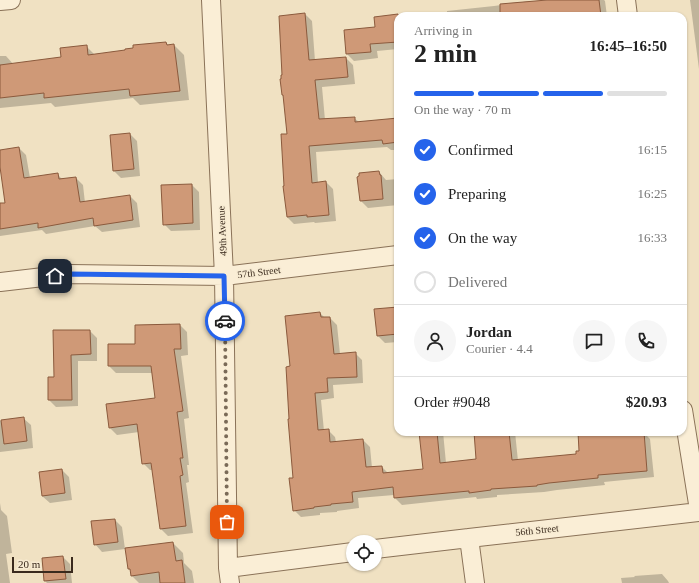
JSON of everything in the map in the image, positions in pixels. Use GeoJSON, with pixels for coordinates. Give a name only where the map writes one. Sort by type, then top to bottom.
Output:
{"type":"FeatureCollection","features":[{"type":"Feature","properties":{"kind":"street"},"geometry":{"type":"LineString","coordinates":[[0,1],[11,0]]}},
{"type":"Feature","properties":{"kind":"street","name":"49th Avenue"},"geometry":{"type":"LineString","coordinates":[[211,0],[224,276],[229,575]]}},
{"type":"Feature","properties":{"kind":"street"},"geometry":{"type":"LineString","coordinates":[[626,0],[628,12]]}},
{"type":"Feature","properties":{"kind":"street","name":"57th Street"},"geometry":{"type":"LineString","coordinates":[[0,282],[69,274],[224,276],[394,255]]}},
{"type":"Feature","properties":{"kind":"street"},"geometry":{"type":"LineString","coordinates":[[687,435],[699,511]]}},
{"type":"Feature","properties":{"kind":"street","name":"56th Street"},"geometry":{"type":"LineString","coordinates":[[382,548],[699,511]]}},
{"type":"Feature","properties":{"kind":"street"},"geometry":{"type":"LineString","coordinates":[[469,538],[475,583]]}},
{"type":"Feature","properties":{"kind":"street"},"geometry":{"type":"LineString","coordinates":[[229,575],[346,553]]}},
{"type":"Feature","properties":{"kind":"building"},"geometry":{"type":"Polygon","coordinates":[[[547,0],[599,0],[600,12],[500,12],[500,4],[547,0]]]}},
{"type":"Feature","properties":{"kind":"building"},"geometry":{"type":"Polygon","coordinates":[[[305,13],[309,60],[346,57],[348,77],[315,80],[319,119],[355,117],[355,122],[394,118],[394,143],[383,144],[382,140],[309,146],[312,183],[326,181],[329,215],[287,217],[283,186],[281,134],[287,134],[280,79],[282,75],[279,16],[305,13]]]}},
{"type":"Feature","properties":{"kind":"building"},"geometry":{"type":"Polygon","coordinates":[[[394,14],[394,42],[370,44],[371,52],[346,54],[344,30],[375,27],[374,17],[394,14]]]}},
{"type":"Feature","properties":{"kind":"building"},"geometry":{"type":"Polygon","coordinates":[[[166,42],[167,45],[174,44],[180,91],[130,96],[129,89],[44,98],[44,93],[0,98],[0,65],[61,57],[60,48],[87,45],[88,55],[125,50],[133,48],[133,45],[166,42]]]}},
{"type":"Feature","properties":{"kind":"building"},"geometry":{"type":"Polygon","coordinates":[[[130,133],[134,169],[113,171],[110,135],[130,133]]]}},
{"type":"Feature","properties":{"kind":"building"},"geometry":{"type":"Polygon","coordinates":[[[19,147],[24,178],[58,173],[59,179],[76,177],[80,202],[130,195],[133,220],[94,226],[93,218],[38,228],[38,223],[0,229],[0,203],[5,203],[0,167],[0,150],[19,147]]]}},
{"type":"Feature","properties":{"kind":"building"},"geometry":{"type":"Polygon","coordinates":[[[379,171],[381,175],[383,199],[360,201],[357,177],[359,176],[359,173],[379,171]]]}},
{"type":"Feature","properties":{"kind":"building"},"geometry":{"type":"Polygon","coordinates":[[[192,184],[193,223],[163,225],[161,185],[192,184]]]}},
{"type":"Feature","properties":{"kind":"building"},"geometry":{"type":"Polygon","coordinates":[[[394,307],[394,334],[377,336],[374,309],[394,307]]]}},
{"type":"Feature","properties":{"kind":"building"},"geometry":{"type":"Polygon","coordinates":[[[320,312],[321,317],[330,317],[334,354],[356,352],[357,377],[327,378],[328,392],[315,393],[318,430],[329,429],[330,442],[363,439],[366,467],[382,466],[383,473],[423,469],[419,436],[437,436],[440,463],[476,459],[474,436],[509,436],[512,460],[576,454],[576,451],[579,451],[578,436],[644,436],[647,471],[598,475],[598,478],[549,483],[537,486],[491,489],[469,493],[469,491],[394,498],[393,487],[352,492],[353,502],[331,504],[293,511],[289,478],[293,478],[288,419],[286,367],[290,366],[285,316],[320,312]]]}},
{"type":"Feature","properties":{"kind":"building"},"geometry":{"type":"Polygon","coordinates":[[[180,324],[181,349],[174,349],[183,411],[177,412],[183,458],[180,458],[183,475],[180,476],[186,526],[160,529],[151,463],[142,464],[137,424],[109,428],[106,404],[155,398],[151,366],[108,366],[108,344],[135,344],[135,325],[180,324]]]}},
{"type":"Feature","properties":{"kind":"building"},"geometry":{"type":"Polygon","coordinates":[[[53,330],[90,330],[91,354],[71,355],[72,400],[48,400],[48,377],[54,377],[53,330]]]}},
{"type":"Feature","properties":{"kind":"building"},"geometry":{"type":"Polygon","coordinates":[[[24,417],[27,441],[4,444],[1,420],[24,417]]]}},
{"type":"Feature","properties":{"kind":"building"},"geometry":{"type":"Polygon","coordinates":[[[62,469],[65,493],[42,496],[39,472],[62,469]]]}},
{"type":"Feature","properties":{"kind":"building"},"geometry":{"type":"Polygon","coordinates":[[[115,519],[118,542],[94,545],[91,521],[115,519]]]}},
{"type":"Feature","properties":{"kind":"building"},"geometry":{"type":"Polygon","coordinates":[[[173,542],[176,561],[182,560],[185,583],[160,583],[159,572],[131,576],[130,569],[128,569],[125,548],[173,542]]]}},
{"type":"Feature","properties":{"kind":"building"},"geometry":{"type":"Polygon","coordinates":[[[63,556],[66,579],[44,581],[42,558],[63,556]]]}},
{"type":"Feature","properties":{"kind":"way so far"},"geometry":{"type":"LineString","coordinates":[[225,321],[227,522]]}},
{"type":"Feature","properties":{"kind":"route"},"geometry":{"type":"LineString","coordinates":[[55,276],[69,274],[224,276],[225,321]]}}]}
